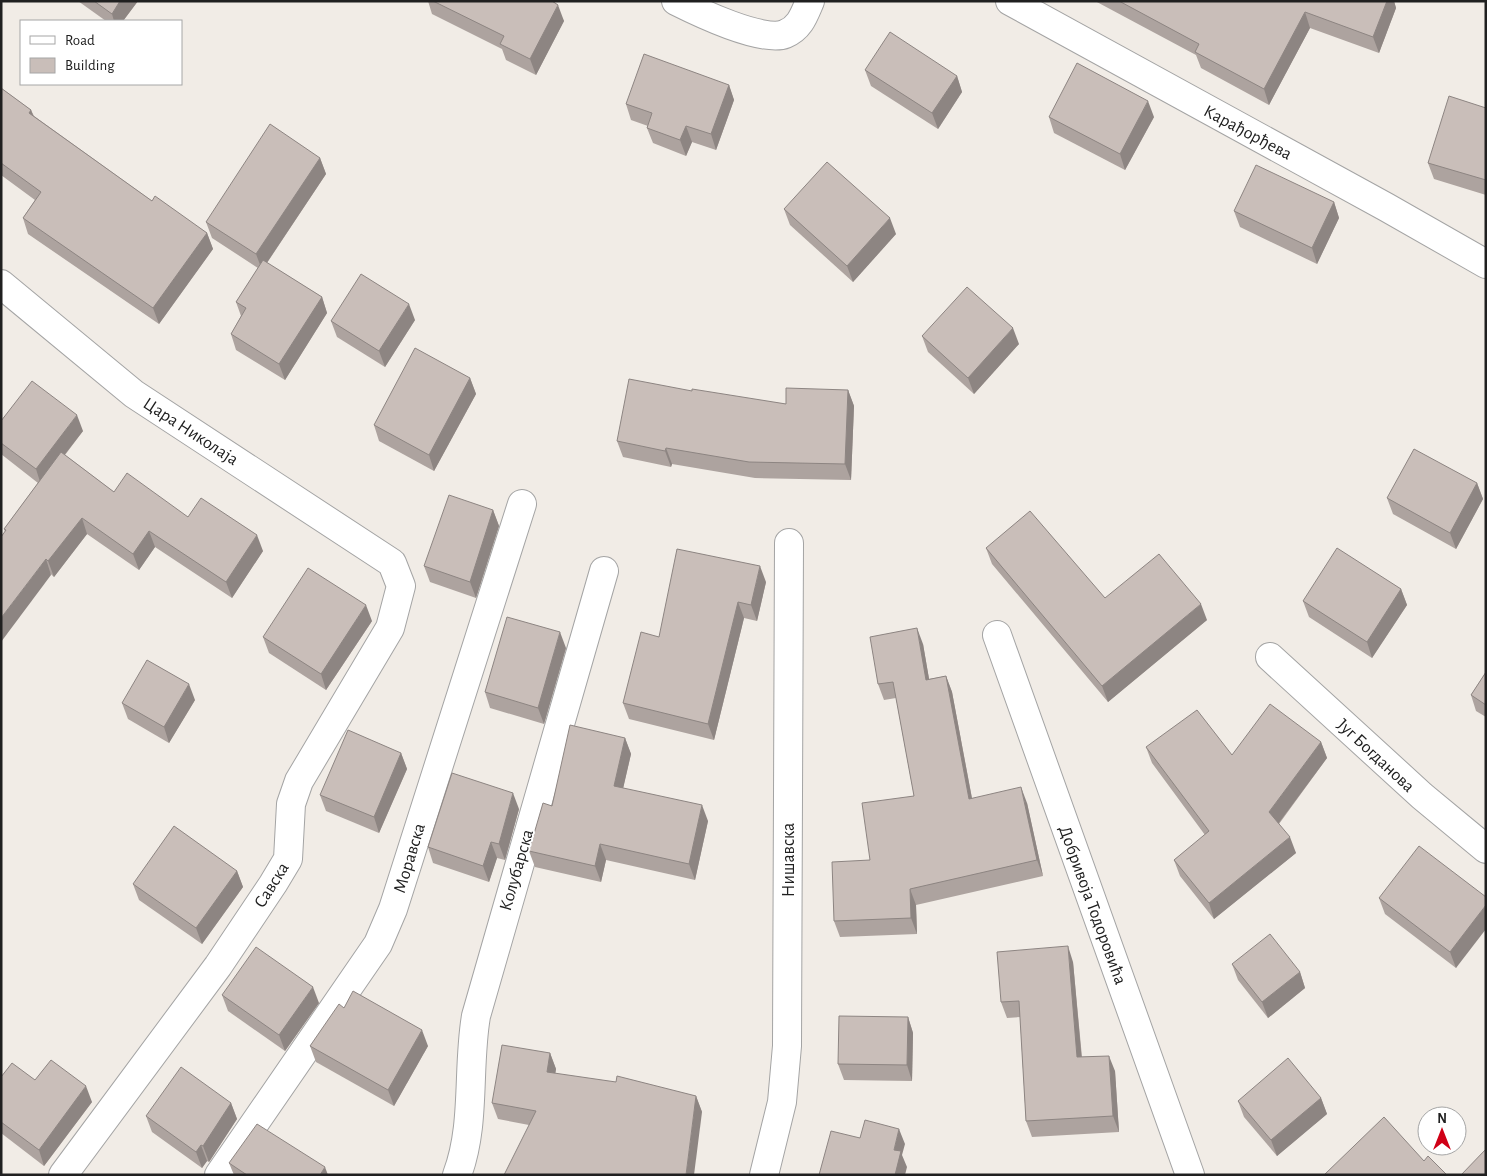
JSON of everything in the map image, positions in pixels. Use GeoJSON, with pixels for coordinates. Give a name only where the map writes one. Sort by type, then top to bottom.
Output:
{"type":"FeatureCollection","features":[{"type":"Feature","properties":{"kind":"street"},"geometry":{"type":"LineString","coordinates":[[676,1],[764,36],[784,34],[800,24],[810,1]]}},
{"type":"Feature","properties":{"kind":"street","name":"Карађорђева"},"geometry":{"type":"LineString","coordinates":[[1010,1],[1386,207],[1486,264]]}},
{"type":"Feature","properties":{"kind":"street","name":"Цара Николаја"},"geometry":{"type":"LineString","coordinates":[[1,284],[134,394],[392,563]]}},
{"type":"Feature","properties":{"kind":"street","name":"Моравска"},"geometry":{"type":"LineString","coordinates":[[219,1175],[378,944],[393,909],[522,504]]}},
{"type":"Feature","properties":{"kind":"street","name":"Нишавска"},"geometry":{"type":"LineString","coordinates":[[764,1175],[782,1102],[787,1046],[789,543]]}},
{"type":"Feature","properties":{"kind":"street","name":"Савска"},"geometry":{"type":"LineString","coordinates":[[62,1175],[218,966],[288,859],[291,804],[299,781],[394,616],[401,586],[392,563]]}},
{"type":"Feature","properties":{"kind":"street","name":"Колубарска"},"geometry":{"type":"LineString","coordinates":[[457,1175],[466,1152],[472,1036],[476,1016],[604,571]]}},
{"type":"Feature","properties":{"kind":"street","name":"Добривоја Тодоровића"},"geometry":{"type":"LineString","coordinates":[[997,636],[1190,1175]]}},
{"type":"Feature","properties":{"kind":"street","name":"Југ Богданова"},"geometry":{"type":"LineString","coordinates":[[1270,657],[1422,796],[1486,849]]}},
{"type":"Feature","properties":{"kind":"building"},"geometry":{"type":"Polygon","coordinates":[[[94,1],[120,1],[112,14],[94,1]]]}},
{"type":"Feature","properties":{"kind":"building"},"geometry":{"type":"Polygon","coordinates":[[[433,1],[552,1],[558,5],[530,59],[500,44],[504,36],[433,1]]]}},
{"type":"Feature","properties":{"kind":"building"},"geometry":{"type":"Polygon","coordinates":[[[1119,1],[1387,1],[1373,37],[1305,12],[1264,89],[1195,52],[1199,44],[1119,1]]]}},
{"type":"Feature","properties":{"kind":"building"},"geometry":{"type":"Polygon","coordinates":[[[890,32],[957,76],[932,113],[865,70],[890,32]]]}},
{"type":"Feature","properties":{"kind":"building"},"geometry":{"type":"Polygon","coordinates":[[[644,54],[729,85],[711,134],[686,126],[680,140],[647,128],[652,113],[626,104],[644,54]]]}},
{"type":"Feature","properties":{"kind":"building"},"geometry":{"type":"Polygon","coordinates":[[[1077,63],[1148,101],[1120,154],[1049,117],[1077,63]]]}},
{"type":"Feature","properties":{"kind":"building"},"geometry":{"type":"Polygon","coordinates":[[[1,88],[31,110],[29,113],[152,201],[155,196],[207,233],[153,308],[23,218],[41,192],[1,163],[1,88]]]}},
{"type":"Feature","properties":{"kind":"building"},"geometry":{"type":"Polygon","coordinates":[[[1449,96],[1486,108],[1486,180],[1428,163],[1449,96]]]}},
{"type":"Feature","properties":{"kind":"building"},"geometry":{"type":"Polygon","coordinates":[[[270,124],[320,158],[256,254],[206,222],[270,124]]]}},
{"type":"Feature","properties":{"kind":"building"},"geometry":{"type":"Polygon","coordinates":[[[827,162],[890,218],[847,266],[784,209],[827,162]]]}},
{"type":"Feature","properties":{"kind":"building"},"geometry":{"type":"Polygon","coordinates":[[[1256,165],[1334,202],[1312,248],[1234,211],[1256,165]]]}},
{"type":"Feature","properties":{"kind":"building"},"geometry":{"type":"Polygon","coordinates":[[[263,260],[322,297],[279,364],[231,334],[246,308],[236,302],[263,260]]]}},
{"type":"Feature","properties":{"kind":"building"},"geometry":{"type":"Polygon","coordinates":[[[361,274],[409,304],[379,351],[331,321],[361,274]]]}},
{"type":"Feature","properties":{"kind":"building"},"geometry":{"type":"Polygon","coordinates":[[[967,287],[1013,328],[968,378],[922,336],[967,287]]]}},
{"type":"Feature","properties":{"kind":"building"},"geometry":{"type":"Polygon","coordinates":[[[415,348],[470,378],[429,455],[374,425],[415,348]]]}},
{"type":"Feature","properties":{"kind":"building"},"geometry":{"type":"Polygon","coordinates":[[[629,379],[692,391],[692,389],[786,404],[786,388],[848,390],[845,464],[749,462],[666,448],[665,451],[617,441],[629,379]]]}},
{"type":"Feature","properties":{"kind":"building"},"geometry":{"type":"Polygon","coordinates":[[[32,381],[77,415],[36,469],[1,443],[1,421],[32,381]]]}},
{"type":"Feature","properties":{"kind":"building"},"geometry":{"type":"Polygon","coordinates":[[[1414,449],[1477,483],[1450,533],[1387,498],[1414,449]]]}},
{"type":"Feature","properties":{"kind":"building"},"geometry":{"type":"Polygon","coordinates":[[[61,452],[114,492],[127,473],[188,517],[201,498],[257,535],[226,582],[149,531],[133,554],[82,518],[48,561],[46,559],[1,618],[1,537],[6,530],[4,529],[61,452]]]}},
{"type":"Feature","properties":{"kind":"building"},"geometry":{"type":"Polygon","coordinates":[[[449,495],[493,510],[470,582],[424,566],[449,495]]]}},
{"type":"Feature","properties":{"kind":"building"},"geometry":{"type":"Polygon","coordinates":[[[1030,511],[1105,598],[1159,554],[1201,604],[1102,686],[986,548],[1030,511]]]}},
{"type":"Feature","properties":{"kind":"building"},"geometry":{"type":"Polygon","coordinates":[[[1337,548],[1401,589],[1367,642],[1303,601],[1337,548]]]}},
{"type":"Feature","properties":{"kind":"building"},"geometry":{"type":"Polygon","coordinates":[[[677,549],[760,566],[751,605],[738,602],[708,724],[623,703],[641,632],[659,637],[677,549]]]}},
{"type":"Feature","properties":{"kind":"building"},"geometry":{"type":"Polygon","coordinates":[[[308,568],[366,605],[321,674],[263,637],[308,568]]]}},
{"type":"Feature","properties":{"kind":"building"},"geometry":{"type":"Polygon","coordinates":[[[507,617],[560,632],[538,708],[485,692],[507,617]]]}},
{"type":"Feature","properties":{"kind":"building"},"geometry":{"type":"Polygon","coordinates":[[[917,628],[926,680],[946,676],[969,799],[1021,787],[1037,860],[910,889],[911,918],[834,921],[832,862],[870,860],[862,803],[914,796],[893,682],[878,684],[870,637],[917,628]]]}},
{"type":"Feature","properties":{"kind":"building"},"geometry":{"type":"Polygon","coordinates":[[[147,660],[189,684],[164,727],[122,703],[147,660]]]}},
{"type":"Feature","properties":{"kind":"building"},"geometry":{"type":"Polygon","coordinates":[[[1486,672],[1486,705],[1471,695],[1486,672]]]}},
{"type":"Feature","properties":{"kind":"building"},"geometry":{"type":"Polygon","coordinates":[[[1270,704],[1321,742],[1269,812],[1290,837],[1209,903],[1174,860],[1209,831],[1146,747],[1197,710],[1232,755],[1270,704]]]}},
{"type":"Feature","properties":{"kind":"building"},"geometry":{"type":"Polygon","coordinates":[[[570,725],[625,738],[614,786],[702,805],[689,864],[600,844],[595,866],[529,851],[543,803],[552,806],[570,725]]]}},
{"type":"Feature","properties":{"kind":"building"},"geometry":{"type":"Polygon","coordinates":[[[348,730],[401,753],[374,817],[320,795],[348,730]]]}},
{"type":"Feature","properties":{"kind":"building"},"geometry":{"type":"Polygon","coordinates":[[[452,773],[513,793],[499,844],[491,842],[483,866],[428,847],[452,773]]]}},
{"type":"Feature","properties":{"kind":"building"},"geometry":{"type":"Polygon","coordinates":[[[174,826],[237,871],[196,928],[133,884],[174,826]]]}},
{"type":"Feature","properties":{"kind":"building"},"geometry":{"type":"Polygon","coordinates":[[[1419,846],[1486,897],[1486,905],[1450,952],[1379,898],[1419,846]]]}},
{"type":"Feature","properties":{"kind":"building"},"geometry":{"type":"Polygon","coordinates":[[[1270,934],[1300,972],[1262,1002],[1232,964],[1270,934]]]}},
{"type":"Feature","properties":{"kind":"building"},"geometry":{"type":"Polygon","coordinates":[[[1068,946],[1077,1057],[1109,1056],[1113,1116],[1026,1121],[1019,1001],[1001,1002],[997,952],[1068,946]]]}},
{"type":"Feature","properties":{"kind":"building"},"geometry":{"type":"Polygon","coordinates":[[[256,947],[313,987],[279,1035],[222,995],[256,947]]]}},
{"type":"Feature","properties":{"kind":"building"},"geometry":{"type":"Polygon","coordinates":[[[353,991],[422,1030],[388,1090],[310,1046],[339,1004],[344,1008],[353,991]]]}},
{"type":"Feature","properties":{"kind":"building"},"geometry":{"type":"Polygon","coordinates":[[[839,1016],[908,1017],[907,1065],[838,1064],[839,1016]]]}},
{"type":"Feature","properties":{"kind":"building"},"geometry":{"type":"Polygon","coordinates":[[[502,1045],[550,1053],[547,1072],[616,1082],[617,1076],[696,1096],[686,1175],[504,1175],[536,1111],[492,1103],[502,1045]]]}},
{"type":"Feature","properties":{"kind":"building"},"geometry":{"type":"Polygon","coordinates":[[[1288,1058],[1321,1098],[1271,1140],[1238,1101],[1288,1058]]]}},
{"type":"Feature","properties":{"kind":"building"},"geometry":{"type":"Polygon","coordinates":[[[51,1060],[86,1086],[39,1150],[1,1122],[1,1077],[12,1063],[35,1080],[51,1060]]]}},
{"type":"Feature","properties":{"kind":"building"},"geometry":{"type":"Polygon","coordinates":[[[181,1067],[231,1103],[203,1146],[201,1145],[196,1152],[146,1116],[181,1067]]]}},
{"type":"Feature","properties":{"kind":"building"},"geometry":{"type":"Polygon","coordinates":[[[1384,1117],[1417,1153],[1417,1156],[1424,1161],[1428,1156],[1447,1175],[1324,1175],[1384,1117]]]}},
{"type":"Feature","properties":{"kind":"building"},"geometry":{"type":"Polygon","coordinates":[[[865,1120],[899,1129],[894,1150],[901,1151],[895,1175],[819,1175],[831,1131],[860,1138],[865,1120]]]}},
{"type":"Feature","properties":{"kind":"building"},"geometry":{"type":"Polygon","coordinates":[[[257,1124],[325,1167],[320,1175],[247,1175],[229,1163],[257,1124]]]}},
{"type":"Feature","properties":{"kind":"building"},"geometry":{"type":"Polygon","coordinates":[[[1486,1149],[1486,1175],[1461,1175],[1486,1149]]]}}]}
